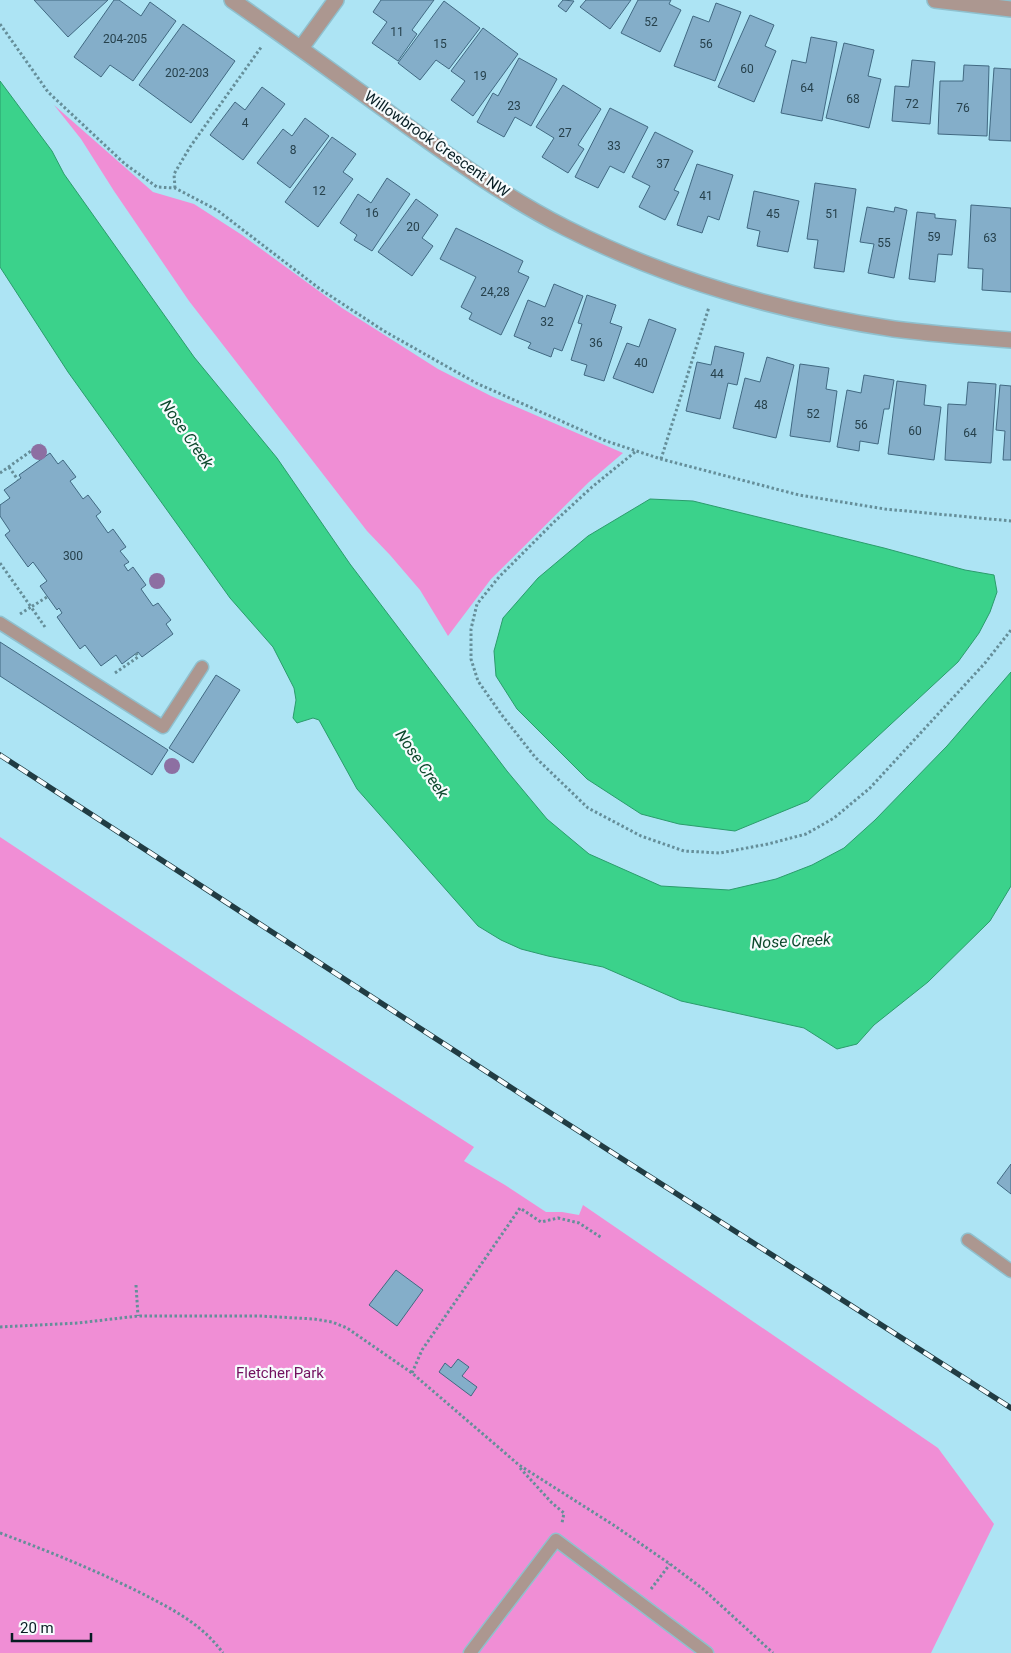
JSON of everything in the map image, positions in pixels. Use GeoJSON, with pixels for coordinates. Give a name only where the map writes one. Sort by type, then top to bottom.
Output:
{"type":"FeatureCollection","features":[{"type":"Feature","properties":{"kind":"street","name":"Willowbrook Crescent NW"},"geometry":{"type":"LineString","coordinates":[[232,0],[302,48],[453,159],[512,197],[564,227],[606,247],[661,270],[715,288],[828,317],[895,329],[1011,340]]}},
{"type":"Feature","properties":{"kind":"street"},"geometry":{"type":"LineString","coordinates":[[302,48],[336,0]]}},
{"type":"Feature","properties":{"kind":"street"},"geometry":{"type":"LineString","coordinates":[[935,0],[1011,9]]}},
{"type":"Feature","properties":{"kind":"lane"},"geometry":{"type":"LineString","coordinates":[[0,623],[163,727],[202,667]]}},
{"type":"Feature","properties":{"kind":"lane"},"geometry":{"type":"LineString","coordinates":[[968,1240],[1011,1271]]}},
{"type":"Feature","properties":{"kind":"lane"},"geometry":{"type":"LineString","coordinates":[[470,1653],[556,1540],[706,1653]]}},
{"type":"Feature","properties":{"kind":"path"},"geometry":{"type":"LineString","coordinates":[[0,24],[48,92],[125,164],[157,187],[175,188],[217,210],[320,289],[384,331],[476,383],[606,441],[661,460],[799,495],[885,509],[1011,521]]}},
{"type":"Feature","properties":{"kind":"path"},"geometry":{"type":"LineString","coordinates":[[175,188],[174,174],[190,147],[274,29]]}},
{"type":"Feature","properties":{"kind":"path"},"geometry":{"type":"LineString","coordinates":[[661,460],[715,288]]}},
{"type":"Feature","properties":{"kind":"path"},"geometry":{"type":"LineString","coordinates":[[0,473],[41,444]]}},
{"type":"Feature","properties":{"kind":"path"},"geometry":{"type":"LineString","coordinates":[[636,451],[592,487],[554,522],[499,577],[477,604],[471,629],[471,659],[478,681],[535,757],[588,808],[641,836],[684,851],[720,853],[768,844],[806,834],[834,818],[870,788],[985,663],[1011,630]]}},
{"type":"Feature","properties":{"kind":"path"},"geometry":{"type":"LineString","coordinates":[[9,467],[18,480]]}},
{"type":"Feature","properties":{"kind":"path"},"geometry":{"type":"LineString","coordinates":[[0,563],[31,606],[47,597]]}},
{"type":"Feature","properties":{"kind":"path"},"geometry":{"type":"LineString","coordinates":[[412,1372],[422,1350],[520,1208],[541,1222],[558,1218],[579,1223],[602,1238]]}},
{"type":"Feature","properties":{"kind":"path"},"geometry":{"type":"LineString","coordinates":[[136,1286],[138,1316]]}},
{"type":"Feature","properties":{"kind":"path"},"geometry":{"type":"LineString","coordinates":[[0,1327],[78,1323],[138,1316],[260,1316],[332,1322],[347,1328],[412,1372],[518,1465],[552,1504],[564,1514],[556,1540]]}},
{"type":"Feature","properties":{"kind":"path"},"geometry":{"type":"LineString","coordinates":[[518,1465],[586,1507],[670,1564],[703,1590],[773,1653]]}},
{"type":"Feature","properties":{"kind":"path"},"geometry":{"type":"LineString","coordinates":[[0,1533],[70,1559],[184,1616],[202,1629],[223,1653]]}},
{"type":"Feature","properties":{"kind":"path"},"geometry":{"type":"LineString","coordinates":[[640,1604],[670,1564]]}},
{"type":"Feature","properties":{"kind":"green space"},"geometry":{"type":"Polygon","coordinates":[[[54,105],[153,192],[194,204],[242,235],[342,308],[438,369],[491,396],[623,453],[589,482],[491,579],[448,636],[420,590],[367,531],[189,301],[81,139],[54,105]]]}},
{"type":"Feature","properties":{"kind":"green space","name":"Fletcher Park"},"geometry":{"type":"Polygon","coordinates":[[[0,837],[234,992],[474,1147],[464,1161],[546,1212],[579,1215],[583,1205],[938,1448],[994,1524],[931,1653],[0,1653],[0,837]]]}},
{"type":"Feature","properties":{"kind":"water","name":"Nose Creek"},"geometry":{"type":"Polygon","coordinates":[[[0,81],[52,151],[64,174],[194,357],[277,458],[350,564],[507,771],[547,819],[589,854],[661,886],[729,890],[776,879],[812,865],[844,848],[875,820],[947,746],[1011,672],[1011,886],[990,921],[928,982],[874,1025],[857,1044],[837,1049],[804,1028],[681,1001],[603,967],[521,949],[478,926],[357,789],[319,720],[313,718],[297,723],[293,718],[296,700],[294,688],[273,647],[230,598],[68,372],[0,267],[0,81]]]}},
{"type":"Feature","properties":{"kind":"water"},"geometry":{"type":"Polygon","coordinates":[[[650,499],[693,501],[965,570],[994,575],[997,592],[990,612],[979,633],[958,662],[808,801],[735,831],[679,824],[641,814],[587,779],[517,709],[496,676],[494,651],[503,618],[538,578],[588,536],[650,499]]]}},
{"type":"Feature","properties":{"kind":"building"},"geometry":{"type":"Polygon","coordinates":[[[34,0],[108,0],[68,37],[34,0]]]}},
{"type":"Feature","properties":{"kind":"building"},"geometry":{"type":"Polygon","coordinates":[[[114,0],[119,0],[141,16],[150,2],[176,21],[133,81],[110,65],[101,77],[74,57],[114,0]]]}},
{"type":"Feature","properties":{"kind":"building"},"geometry":{"type":"Polygon","coordinates":[[[381,0],[434,0],[412,30],[417,34],[398,61],[372,43],[387,22],[373,12],[381,0]]]}},
{"type":"Feature","properties":{"kind":"building"},"geometry":{"type":"Polygon","coordinates":[[[563,0],[574,1],[566,12],[558,6],[563,0]]]}},
{"type":"Feature","properties":{"kind":"building"},"geometry":{"type":"Polygon","coordinates":[[[586,0],[631,0],[610,29],[580,7],[586,0]]]}},
{"type":"Feature","properties":{"kind":"building"},"geometry":{"type":"Polygon","coordinates":[[[638,0],[671,0],[669,4],[681,10],[660,52],[621,33],[638,0]]]}},
{"type":"Feature","properties":{"kind":"building"},"geometry":{"type":"Polygon","coordinates":[[[444,1],[480,28],[449,69],[436,60],[420,80],[398,63],[444,1]]]}},
{"type":"Feature","properties":{"kind":"building"},"geometry":{"type":"Polygon","coordinates":[[[716,3],[741,12],[715,81],[674,66],[693,16],[709,22],[716,3]]]}},
{"type":"Feature","properties":{"kind":"building"},"geometry":{"type":"Polygon","coordinates":[[[750,15],[774,25],[765,46],[776,51],[754,102],[718,87],[750,15]]]}},
{"type":"Feature","properties":{"kind":"building"},"geometry":{"type":"Polygon","coordinates":[[[183,24],[235,61],[191,123],[139,85],[183,24]]]}},
{"type":"Feature","properties":{"kind":"building"},"geometry":{"type":"Polygon","coordinates":[[[483,28],[518,54],[473,116],[451,100],[465,81],[451,71],[483,28]]]}},
{"type":"Feature","properties":{"kind":"building"},"geometry":{"type":"Polygon","coordinates":[[[811,37],[837,42],[822,121],[781,113],[792,60],[806,63],[811,37]]]}},
{"type":"Feature","properties":{"kind":"building"},"geometry":{"type":"Polygon","coordinates":[[[844,43],[874,50],[868,76],[881,79],[869,128],[826,118],[844,43]]]}},
{"type":"Feature","properties":{"kind":"building"},"geometry":{"type":"Polygon","coordinates":[[[519,58],[557,79],[531,126],[515,117],[504,137],[477,122],[493,93],[498,96],[519,58]]]}},
{"type":"Feature","properties":{"kind":"building"},"geometry":{"type":"Polygon","coordinates":[[[912,60],[935,62],[930,124],[892,121],[895,86],[909,87],[912,60]]]}},
{"type":"Feature","properties":{"kind":"building"},"geometry":{"type":"Polygon","coordinates":[[[964,65],[989,66],[987,136],[938,134],[940,81],[963,81],[964,65]]]}},
{"type":"Feature","properties":{"kind":"building"},"geometry":{"type":"Polygon","coordinates":[[[994,68],[1011,69],[1011,141],[989,140],[994,68]]]}},
{"type":"Feature","properties":{"kind":"building"},"geometry":{"type":"Polygon","coordinates":[[[563,85],[601,109],[578,145],[584,149],[568,173],[542,157],[554,138],[536,127],[563,85]]]}},
{"type":"Feature","properties":{"kind":"building"},"geometry":{"type":"Polygon","coordinates":[[[262,87],[285,104],[243,160],[210,135],[235,102],[245,110],[262,87]]]}},
{"type":"Feature","properties":{"kind":"building"},"geometry":{"type":"Polygon","coordinates":[[[610,108],[648,127],[624,173],[610,166],[598,188],[575,177],[610,108]]]}},
{"type":"Feature","properties":{"kind":"building"},"geometry":{"type":"Polygon","coordinates":[[[305,118],[329,136],[290,188],[257,163],[283,129],[292,136],[305,118]]]}},
{"type":"Feature","properties":{"kind":"building"},"geometry":{"type":"Polygon","coordinates":[[[655,132],[693,151],[674,190],[679,192],[665,220],[639,207],[650,186],[632,177],[655,132]]]}},
{"type":"Feature","properties":{"kind":"building"},"geometry":{"type":"Polygon","coordinates":[[[332,137],[356,154],[343,172],[353,179],[318,227],[285,202],[332,137]]]}},
{"type":"Feature","properties":{"kind":"building"},"geometry":{"type":"Polygon","coordinates":[[[697,164],[733,175],[719,220],[708,216],[702,233],[677,225],[697,164]]]}},
{"type":"Feature","properties":{"kind":"building"},"geometry":{"type":"Polygon","coordinates":[[[387,178],[410,194],[372,251],[354,240],[357,235],[340,223],[358,194],[371,203],[387,178]]]}},
{"type":"Feature","properties":{"kind":"building"},"geometry":{"type":"Polygon","coordinates":[[[815,183],[856,189],[844,272],[814,268],[818,240],[807,239],[815,183]]]}},
{"type":"Feature","properties":{"kind":"building"},"geometry":{"type":"Polygon","coordinates":[[[754,191],[799,201],[788,252],[757,246],[760,231],[747,228],[754,191]]]}},
{"type":"Feature","properties":{"kind":"building"},"geometry":{"type":"Polygon","coordinates":[[[416,199],[438,215],[422,238],[433,246],[412,276],[378,252],[416,199]]]}},
{"type":"Feature","properties":{"kind":"building"},"geometry":{"type":"Polygon","coordinates":[[[971,205],[1011,208],[1011,292],[982,290],[983,269],[968,268],[971,205]]]}},
{"type":"Feature","properties":{"kind":"building"},"geometry":{"type":"Polygon","coordinates":[[[867,207],[894,212],[895,207],[907,210],[894,278],[868,273],[874,244],[860,242],[867,207]]]}},
{"type":"Feature","properties":{"kind":"building"},"geometry":{"type":"Polygon","coordinates":[[[917,212],[935,214],[935,218],[956,220],[952,255],[938,254],[935,282],[909,279],[917,212]]]}},
{"type":"Feature","properties":{"kind":"building"},"geometry":{"type":"Polygon","coordinates":[[[456,228],[523,261],[518,272],[529,277],[501,335],[469,319],[472,313],[461,307],[476,277],[440,259],[456,228]]]}},
{"type":"Feature","properties":{"kind":"building"},"geometry":{"type":"Polygon","coordinates":[[[554,284],[583,296],[562,351],[554,348],[551,357],[528,348],[531,343],[514,336],[528,300],[545,307],[554,284]]]}},
{"type":"Feature","properties":{"kind":"building"},"geometry":{"type":"Polygon","coordinates":[[[587,295],[616,305],[610,323],[622,327],[604,381],[584,375],[587,365],[571,360],[582,324],[578,323],[587,295]]]}},
{"type":"Feature","properties":{"kind":"building"},"geometry":{"type":"Polygon","coordinates":[[[649,319],[676,329],[653,393],[613,378],[627,343],[639,347],[649,319]]]}},
{"type":"Feature","properties":{"kind":"building"},"geometry":{"type":"Polygon","coordinates":[[[715,346],[744,353],[737,385],[728,383],[720,419],[686,411],[697,362],[711,365],[715,346]]]}},
{"type":"Feature","properties":{"kind":"building"},"geometry":{"type":"Polygon","coordinates":[[[767,357],[794,365],[776,438],[733,428],[745,378],[760,382],[767,357]]]}},
{"type":"Feature","properties":{"kind":"building"},"geometry":{"type":"Polygon","coordinates":[[[800,364],[829,368],[826,389],[837,391],[830,442],[790,436],[800,364]]]}},
{"type":"Feature","properties":{"kind":"building"},"geometry":{"type":"Polygon","coordinates":[[[864,375],[894,380],[889,409],[884,409],[878,444],[860,441],[859,451],[837,447],[847,390],[861,393],[864,375]]]}},
{"type":"Feature","properties":{"kind":"building"},"geometry":{"type":"Polygon","coordinates":[[[897,381],[926,385],[924,405],[941,407],[934,460],[888,454],[897,381]]]}},
{"type":"Feature","properties":{"kind":"building"},"geometry":{"type":"Polygon","coordinates":[[[968,382],[996,384],[991,463],[945,460],[948,404],[966,405],[968,382]]]}},
{"type":"Feature","properties":{"kind":"building"},"geometry":{"type":"Polygon","coordinates":[[[1000,385],[1011,386],[1011,460],[1003,460],[1005,431],[996,430],[1000,385]]]}},
{"type":"Feature","properties":{"kind":"building"},"geometry":{"type":"Polygon","coordinates":[[[50,453],[58,464],[63,460],[76,477],[70,481],[83,499],[88,495],[101,512],[96,516],[108,533],[113,529],[126,547],[120,551],[129,562],[124,565],[128,571],[133,567],[146,585],[141,589],[153,606],[158,603],[171,620],[166,624],[173,634],[142,657],[138,652],[122,664],[116,655],[101,666],[85,645],[80,649],[57,617],[62,613],[59,608],[57,610],[40,586],[47,581],[33,562],[28,567],[5,535],[10,531],[0,516],[0,505],[10,498],[4,490],[21,478],[19,475],[50,453]]]}},
{"type":"Feature","properties":{"kind":"building"},"geometry":{"type":"Polygon","coordinates":[[[0,642],[168,750],[152,775],[0,676],[0,642]]]}},
{"type":"Feature","properties":{"kind":"building"},"geometry":{"type":"Polygon","coordinates":[[[216,675],[240,690],[193,763],[169,748],[216,675]]]}},
{"type":"Feature","properties":{"kind":"building"},"geometry":{"type":"Polygon","coordinates":[[[1011,1164],[1011,1194],[997,1183],[1011,1164]]]}},
{"type":"Feature","properties":{"kind":"building"},"geometry":{"type":"Polygon","coordinates":[[[396,1270],[423,1290],[397,1326],[369,1305],[396,1270]]]}},
{"type":"Feature","properties":{"kind":"building"},"geometry":{"type":"Polygon","coordinates":[[[458,1359],[469,1367],[462,1376],[477,1387],[471,1396],[439,1372],[445,1363],[451,1368],[458,1359]]]}},
{"type":"Feature","properties":{"kind":"railway"},"geometry":{"type":"LineString","coordinates":[[0,755],[524,1096],[1011,1408]]}}]}
